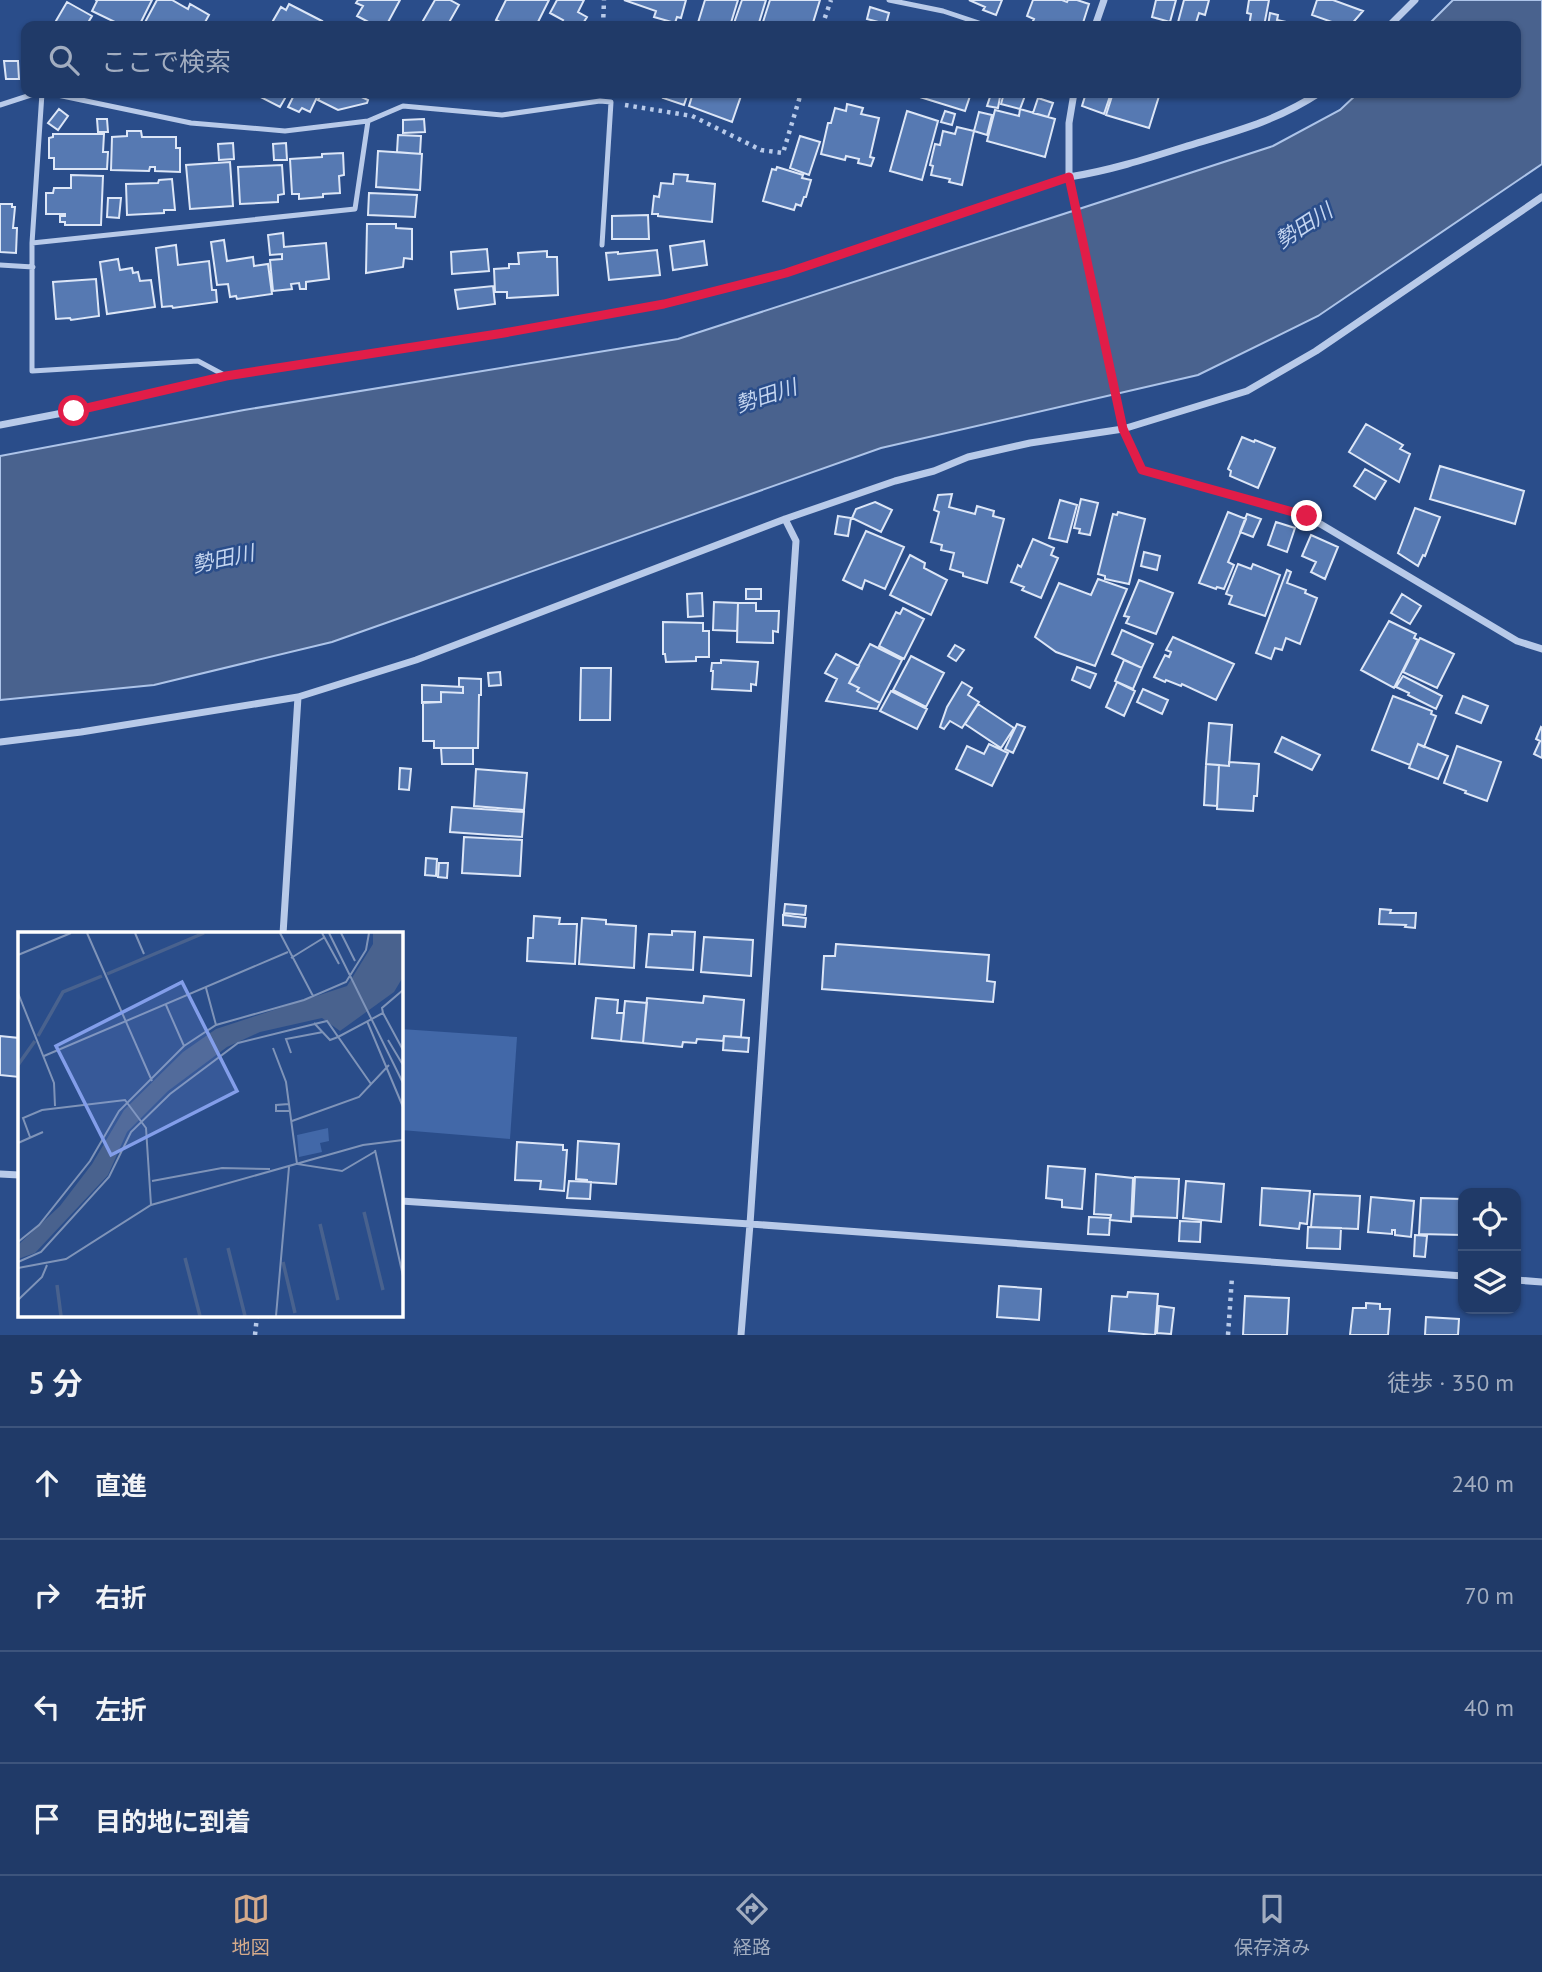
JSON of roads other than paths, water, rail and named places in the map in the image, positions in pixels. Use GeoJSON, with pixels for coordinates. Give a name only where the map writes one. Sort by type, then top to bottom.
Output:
{"type":"FeatureCollection","features":[{"type":"Feature","properties":{"kind":"street"},"geometry":{"type":"LineString","coordinates":[[1097,21],[1104,0]]}},
{"type":"Feature","properties":{"kind":"street"},"geometry":{"type":"LineString","coordinates":[[1394,21],[1415,0]]}},
{"type":"Feature","properties":{"kind":"street"},"geometry":{"type":"LineString","coordinates":[[1073,98],[1069,122],[1069,177],[1123,425],[1142,470],[1307,516],[1517,640],[1542,649]]}},
{"type":"Feature","properties":{"kind":"street"},"geometry":{"type":"LineString","coordinates":[[0,425],[226,376],[504,333],[664,304],[786,273],[1069,177],[1101,172],[1242,130],[1291,110],[1311,98]]}},
{"type":"Feature","properties":{"kind":"street"},"geometry":{"type":"LineString","coordinates":[[0,742],[298,697],[416,660],[785,519],[895,481],[934,471],[968,457],[1123,425],[1247,391],[1316,351],[1542,197]]}},
{"type":"Feature","properties":{"kind":"street"},"geometry":{"type":"LineString","coordinates":[[741,1335],[751,1224],[796,541],[785,519]]}},
{"type":"Feature","properties":{"kind":"street"},"geometry":{"type":"LineString","coordinates":[[282,932],[298,697]]}},
{"type":"Feature","properties":{"kind":"street"},"geometry":{"type":"LineString","coordinates":[[0,1174],[18,1175]]}},
{"type":"Feature","properties":{"kind":"street"},"geometry":{"type":"LineString","coordinates":[[402,1200],[1458,1276]]}},
{"type":"Feature","properties":{"kind":"street"},"geometry":{"type":"LineString","coordinates":[[1521,1280],[1542,1282]]}},
{"type":"Feature","properties":{"kind":"lane"},"geometry":{"type":"LineString","coordinates":[[889,0],[943,11],[973,21]]}},
{"type":"Feature","properties":{"kind":"lane"},"geometry":{"type":"LineString","coordinates":[[0,105],[23,98]]}},
{"type":"Feature","properties":{"kind":"lane"},"geometry":{"type":"LineString","coordinates":[[39,98],[32,243],[32,371],[198,361],[226,376]]}},
{"type":"Feature","properties":{"kind":"lane"},"geometry":{"type":"LineString","coordinates":[[72,98],[191,123],[285,131],[368,121],[403,106],[502,115],[600,101],[611,102],[602,245]]}},
{"type":"Feature","properties":{"kind":"lane"},"geometry":{"type":"LineString","coordinates":[[32,243],[355,209],[368,121]]}},
{"type":"Feature","properties":{"kind":"lane"},"geometry":{"type":"LineString","coordinates":[[0,265],[33,267]]}},
{"type":"Feature","properties":{"kind":"water","name":"勢田川"},"geometry":{"type":"Polygon","coordinates":[[[1453,0],[1542,0],[1542,164],[1318,316],[1198,375],[881,448],[332,642],[154,685],[0,700],[0,456],[244,410],[678,339],[1273,146],[1340,110],[1353,98],[1521,98],[1521,21],[1432,21],[1453,0]]]}}]}
